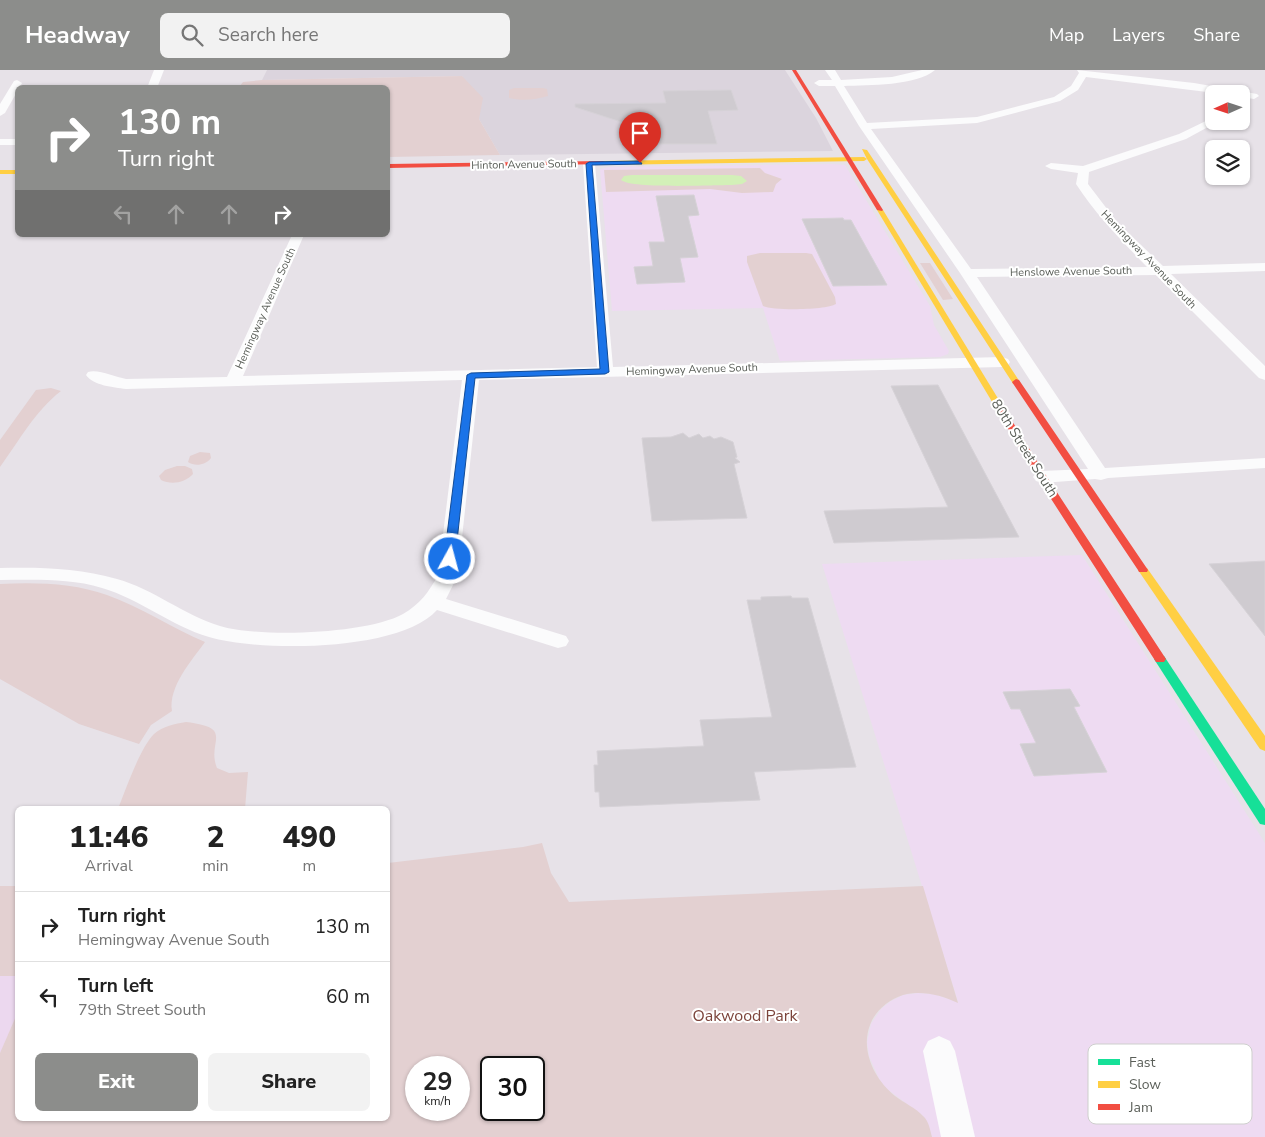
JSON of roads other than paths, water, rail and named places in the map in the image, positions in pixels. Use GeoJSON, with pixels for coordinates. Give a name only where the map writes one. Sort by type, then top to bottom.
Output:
{"type":"FeatureCollection","features":[{"type":"Feature","properties":{"kind":"main road","name":"80th Street South"},"geometry":{"type":"LineString","coordinates":[[794,70],[1042,477],[1265,820]]}},
{"type":"Feature","properties":{"kind":"main road","name":"80th Street South"},"geometry":{"type":"LineString","coordinates":[[858,142],[871,159],[1077,476],[1265,746]]}},
{"type":"Feature","properties":{"kind":"main road","name":"Hinton Avenue South"},"geometry":{"type":"LineString","coordinates":[[390,166],[871,159]]}},
{"type":"Feature","properties":{"kind":"main road"},"geometry":{"type":"LineString","coordinates":[[0,172],[15,172]]}},
{"type":"Feature","properties":{"kind":"street"},"geometry":{"type":"LineString","coordinates":[[153,85],[159,70]]}},
{"type":"Feature","properties":{"kind":"street"},"geometry":{"type":"LineString","coordinates":[[830,70],[840,83],[864,126],[967,273],[1101,474]]}},
{"type":"Feature","properties":{"kind":"street"},"geometry":{"type":"LineString","coordinates":[[818,83],[840,83],[919,75],[930,70]]}},
{"type":"Feature","properties":{"kind":"street"},"geometry":{"type":"LineString","coordinates":[[864,126],[976,120],[1001,114],[1057,99],[1075,88],[1083,72],[1194,86],[1254,96]]}},
{"type":"Feature","properties":{"kind":"street"},"geometry":{"type":"LineString","coordinates":[[0,113],[15,86]]}},
{"type":"Feature","properties":{"kind":"street"},"geometry":{"type":"LineString","coordinates":[[1250,98],[1265,90]]}},
{"type":"Feature","properties":{"kind":"street"},"geometry":{"type":"LineString","coordinates":[[1051,166],[1084,170],[1184,137],[1205,126]]}},
{"type":"Feature","properties":{"kind":"street"},"geometry":{"type":"LineString","coordinates":[[0,142],[15,142]]}},
{"type":"Feature","properties":{"kind":"street"},"geometry":{"type":"LineString","coordinates":[[589,164],[605,372]]}},
{"type":"Feature","properties":{"kind":"street","name":"Hemingway Avenue South"},"geometry":{"type":"LineString","coordinates":[[1084,170],[1082,184],[1113,225],[1265,374]]}},
{"type":"Feature","properties":{"kind":"street","name":"Hemingway Avenue South"},"geometry":{"type":"LineString","coordinates":[[233,381],[297,237]]}},
{"type":"Feature","properties":{"kind":"street","name":"Henslowe Avenue South"},"geometry":{"type":"LineString","coordinates":[[967,273],[1202,270],[1265,267]]}},
{"type":"Feature","properties":{"kind":"street","name":"Hemingway Avenue South"},"geometry":{"type":"LineString","coordinates":[[94,375],[107,382],[123,384],[1002,362]]}},
{"type":"Feature","properties":{"kind":"street"},"geometry":{"type":"LineString","coordinates":[[0,574],[61,574],[110,583],[137,594],[206,629],[252,638],[306,638],[367,634],[404,621],[433,602],[442,590],[448,576],[471,375]]}},
{"type":"Feature","properties":{"kind":"street"},"geometry":{"type":"LineString","coordinates":[[1042,477],[1265,463]]}},
{"type":"Feature","properties":{"kind":"street"},"geometry":{"type":"LineString","coordinates":[[433,602],[558,641]]}},
{"type":"Feature","properties":{"kind":"street"},"geometry":{"type":"LineString","coordinates":[[939,1051],[958,1137]]}},
{"type":"Feature","properties":{"kind":"park label","name":"Oakwood Park"},"geometry":{"type":"Point","coordinates":[745,1015]}}]}
